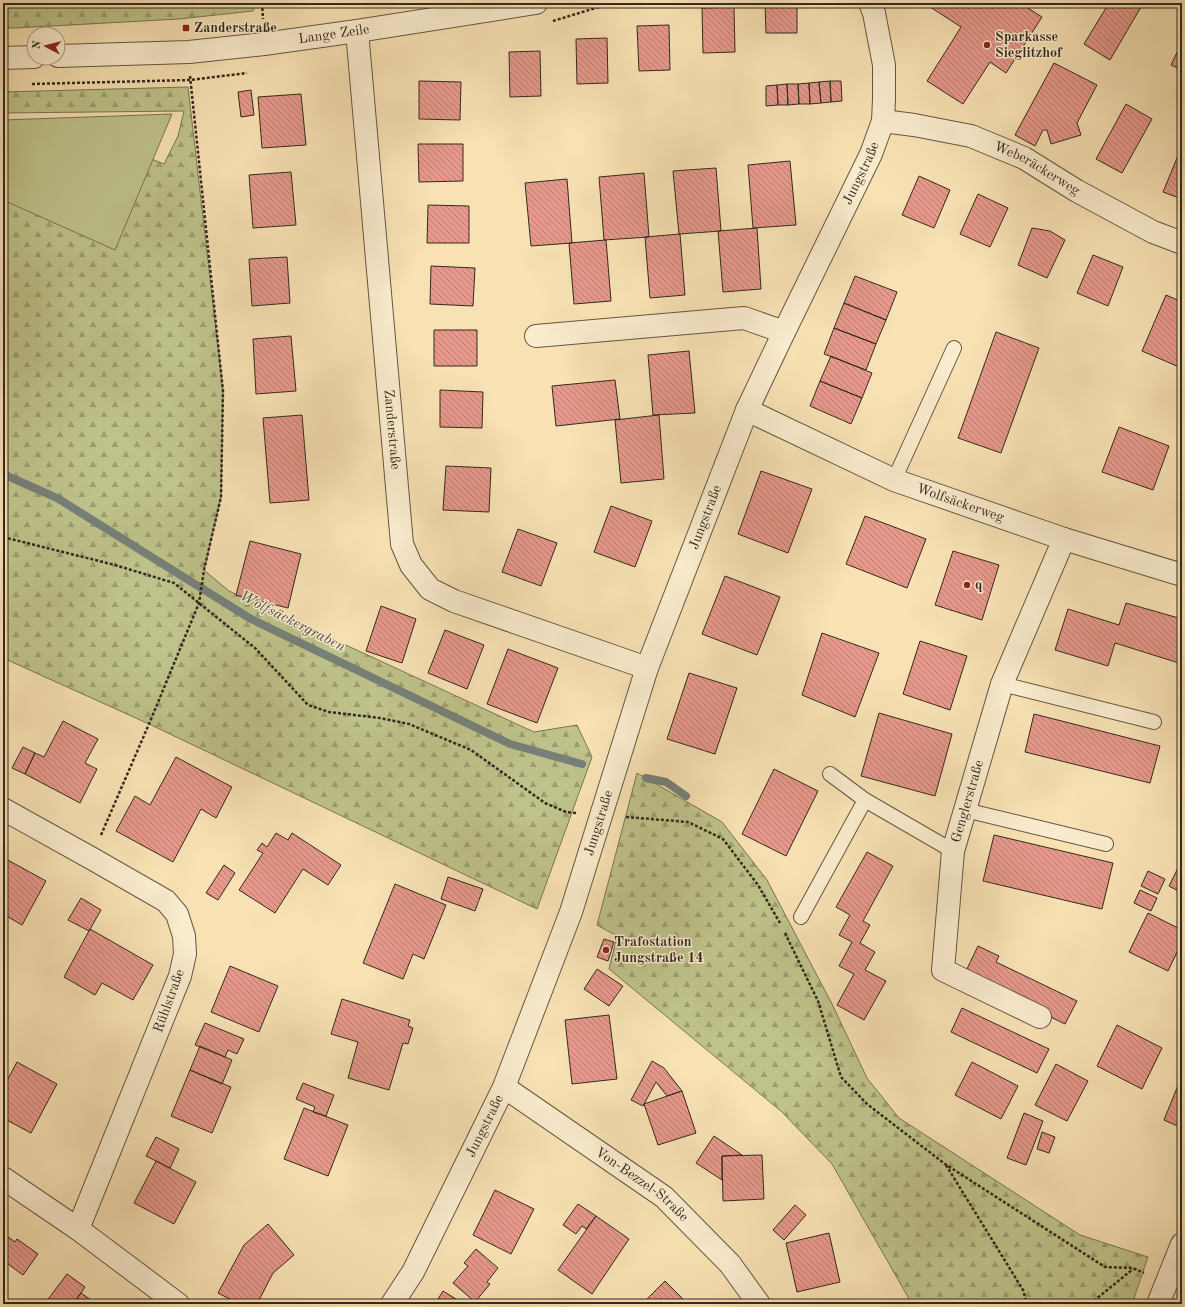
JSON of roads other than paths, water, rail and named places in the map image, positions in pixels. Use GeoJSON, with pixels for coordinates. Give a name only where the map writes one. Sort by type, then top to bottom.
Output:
{"type":"FeatureCollection","features":[{"type":"Feature","properties":{"kind":"street","name":"Lange Zeile"},"geometry":{"type":"LineString","coordinates":[[66,56],[189,52],[264,44],[536,3]]}},
{"type":"Feature","properties":{"kind":"street","name":"Jungstraße"},"geometry":{"type":"LineString","coordinates":[[392,1304],[413,1272],[504,1087],[571,912],[647,668],[747,410],[871,154],[883,121],[884,65],[874,13],[870,3]]}},
{"type":"Feature","properties":{"kind":"street","name":"Zanderstraße"},"geometry":{"type":"LineString","coordinates":[[357,31],[402,544],[411,565],[430,589],[454,601],[647,668]]}},
{"type":"Feature","properties":{"kind":"street"},"geometry":{"type":"LineString","coordinates":[[3,58],[26,57]]}},
{"type":"Feature","properties":{"kind":"street","name":"Weberäckerweg"},"geometry":{"type":"LineString","coordinates":[[883,121],[914,125],[971,136],[1024,158],[1077,191],[1146,229],[1182,243]]}},
{"type":"Feature","properties":{"kind":"street"},"geometry":{"type":"LineString","coordinates":[[536,336],[744,318],[784,332]]}},
{"type":"Feature","properties":{"kind":"street","name":"Wolfsäckerweg"},"geometry":{"type":"LineString","coordinates":[[747,410],[894,480],[1064,539],[1182,575]]}},
{"type":"Feature","properties":{"kind":"street","name":"Genglerstraße"},"geometry":{"type":"LineString","coordinates":[[1040,1017],[943,970],[953,851],[1002,684],[1064,539]]}},
{"type":"Feature","properties":{"kind":"street","name":"Rühlstraße"},"geometry":{"type":"LineString","coordinates":[[3,809],[166,901],[177,914],[184,936],[185,954],[180,976],[78,1230]]}},
{"type":"Feature","properties":{"kind":"street","name":"Von-Bezzel-Straße"},"geometry":{"type":"LineString","coordinates":[[504,1087],[664,1197],[730,1264],[759,1304]]}},
{"type":"Feature","properties":{"kind":"street"},"geometry":{"type":"LineString","coordinates":[[3,1178],[78,1230],[178,1304]]}},
{"type":"Feature","properties":{"kind":"street"},"geometry":{"type":"LineString","coordinates":[[1158,1304],[1182,1244]]}},
{"type":"Feature","properties":{"kind":"lane"},"geometry":{"type":"LineString","coordinates":[[894,480],[954,348]]}},
{"type":"Feature","properties":{"kind":"lane"},"geometry":{"type":"LineString","coordinates":[[1002,684],[1154,722]]}},
{"type":"Feature","properties":{"kind":"lane"},"geometry":{"type":"LineString","coordinates":[[830,774],[865,800],[953,851]]}},
{"type":"Feature","properties":{"kind":"lane"},"geometry":{"type":"LineString","coordinates":[[802,917],[865,800]]}},
{"type":"Feature","properties":{"kind":"lane"},"geometry":{"type":"LineString","coordinates":[[965,810],[1106,844]]}},
{"type":"Feature","properties":{"kind":"waterway","name":"Wolfsäckergraben"},"geometry":{"type":"LineString","coordinates":[[3,474],[57,498],[251,619],[510,744],[582,764]]}},
{"type":"Feature","properties":{"kind":"waterway","name":"Wolfsäckergraben"},"geometry":{"type":"LineString","coordinates":[[646,778],[666,782],[686,796]]}},
{"type":"Feature","properties":{"kind":"place","name":"Zanderstraße"},"geometry":{"type":"Point","coordinates":[186,28]}},
{"type":"Feature","properties":{"kind":"place","name":"Sparkasse Sieglitzhof"},"geometry":{"type":"Point","coordinates":[987,45]}},
{"type":"Feature","properties":{"kind":"place","name":"q"},"geometry":{"type":"Point","coordinates":[967,585]}},
{"type":"Feature","properties":{"kind":"place","name":"Trafostation Jungstraße 14"},"geometry":{"type":"Point","coordinates":[606,950]}}]}
